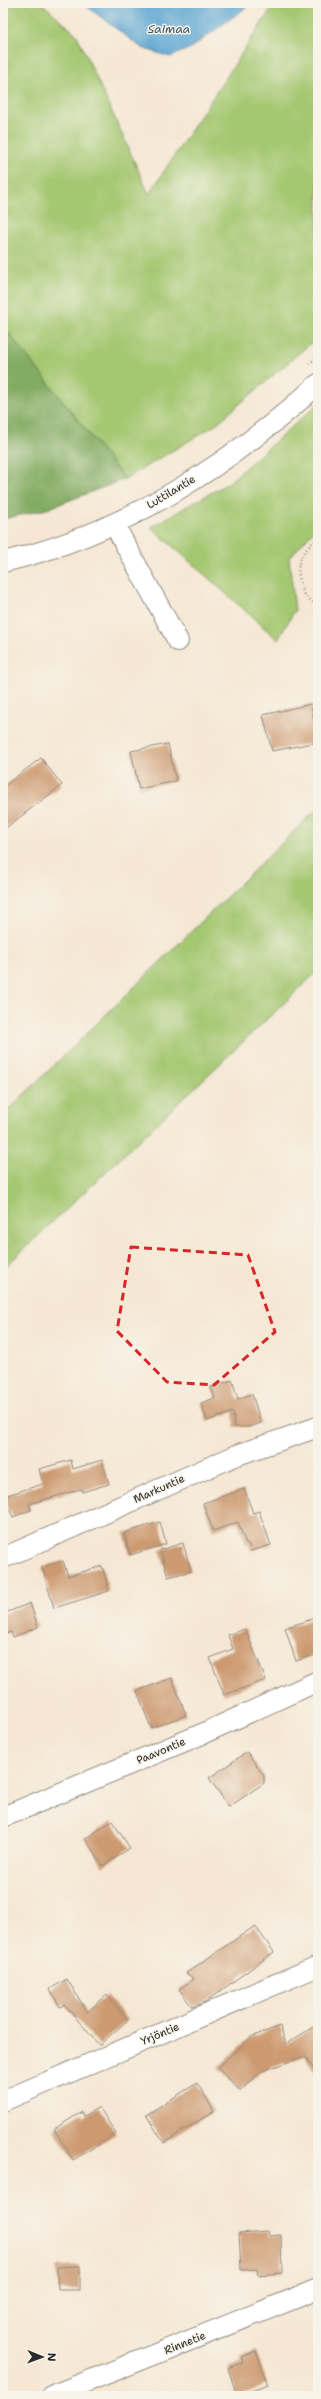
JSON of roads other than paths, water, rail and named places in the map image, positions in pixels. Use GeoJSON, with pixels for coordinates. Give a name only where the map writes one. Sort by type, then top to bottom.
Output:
{"type":"FeatureCollection","features":[{"type":"Feature","properties":{"kind":"street","name":"Luttilantie"},"geometry":{"type":"LineString","coordinates":[[3,562],[73,542],[114,524],[145,508],[221,461],[318,384]]}},
{"type":"Feature","properties":{"kind":"street"},"geometry":{"type":"LineString","coordinates":[[114,524],[178,641]]}},
{"type":"Feature","properties":{"kind":"street","name":"Markuntie"},"geometry":{"type":"LineString","coordinates":[[3,1558],[237,1455],[318,1427]]}},
{"type":"Feature","properties":{"kind":"street","name":"Paavontie"},"geometry":{"type":"LineString","coordinates":[[3,1817],[202,1734],[318,1681]]}},
{"type":"Feature","properties":{"kind":"street","name":"Yrjöntie"},"geometry":{"type":"LineString","coordinates":[[3,2101],[318,1966]]}},
{"type":"Feature","properties":{"kind":"street","name":"Rinnetie"},"geometry":{"type":"LineString","coordinates":[[51,2396],[318,2289]]}},
{"type":"Feature","properties":{"kind":"water","name":"Saimaa"},"geometry":{"type":"Polygon","coordinates":[[[82,3],[252,3],[191,48],[170,57],[142,48],[82,3]]]}}]}
